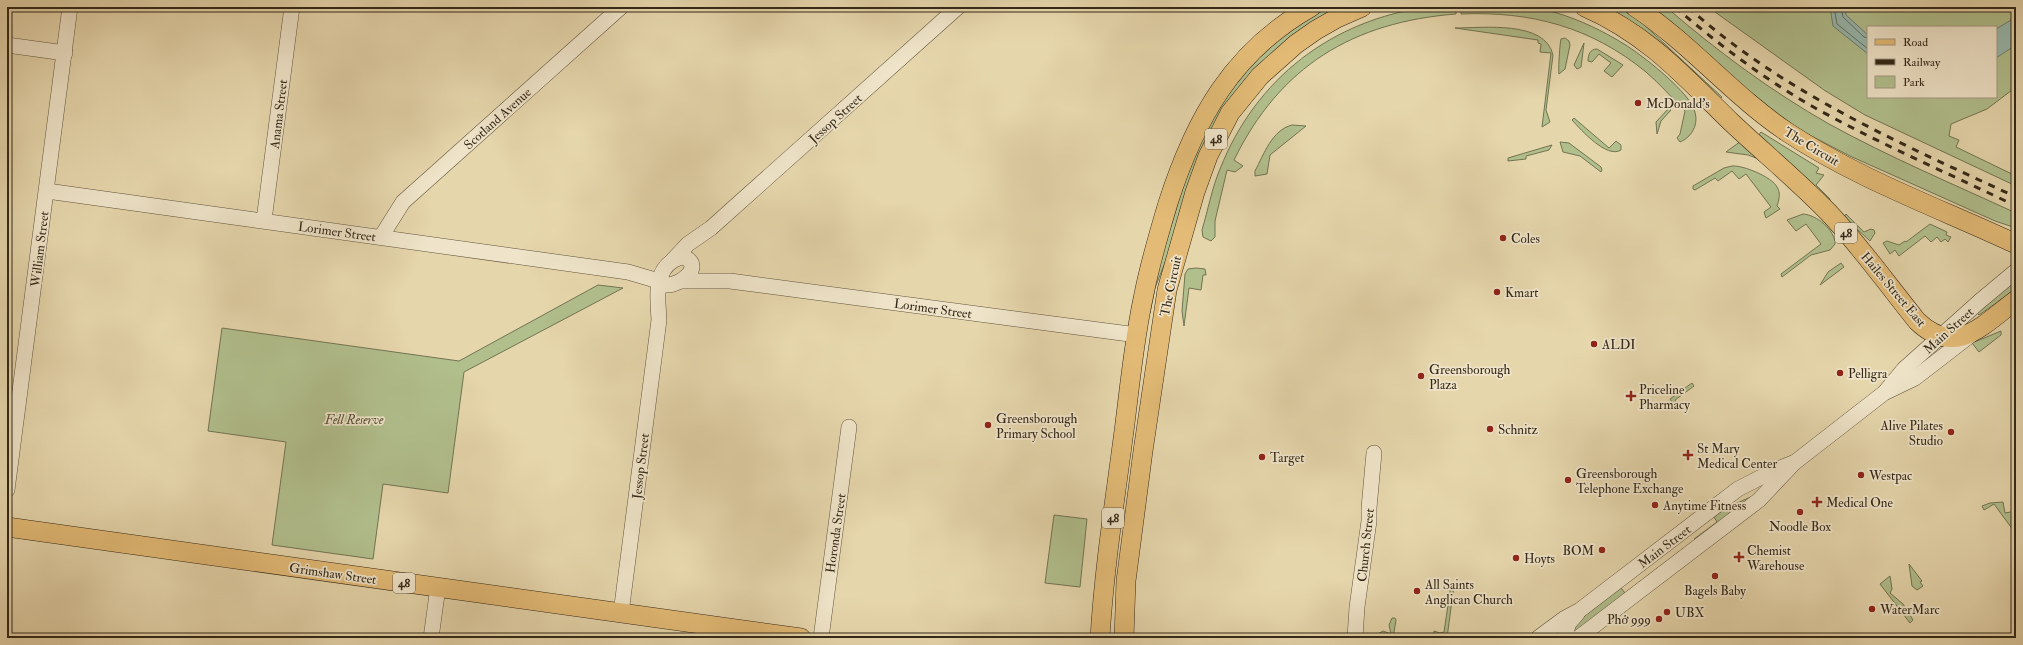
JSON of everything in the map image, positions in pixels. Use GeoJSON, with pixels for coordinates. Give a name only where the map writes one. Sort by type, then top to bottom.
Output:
{"type":"FeatureCollection","features":[{"type":"Feature","properties":{"kind":"main road","name":"The Circuit"},"geometry":{"type":"LineString","coordinates":[[1099,636],[1136,335],[1150,264],[1160,230],[1188,148],[1204,114],[1220,88],[1247,57],[1282,26],[1311,7]]}},
{"type":"Feature","properties":{"kind":"main road","name":"The Circuit"},"geometry":{"type":"LineString","coordinates":[[1124,638],[1126,582],[1160,337],[1170,276],[1195,192],[1210,150],[1230,113],[1260,76],[1296,44],[1337,18],[1362,7]]}},
{"type":"Feature","properties":{"kind":"main road","name":"48"},"geometry":{"type":"LineString","coordinates":[[1585,7],[1621,25],[1642,38],[1660,53],[1737,127]]}},
{"type":"Feature","properties":{"kind":"main road","name":"The Circuit"},"geometry":{"type":"LineString","coordinates":[[1635,7],[1671,32],[1756,108],[1808,145],[1851,169],[2016,244]]}},
{"type":"Feature","properties":{"kind":"main road"},"geometry":{"type":"LineString","coordinates":[[1737,127],[1756,108]]}},
{"type":"Feature","properties":{"kind":"main road","name":"Hailes Street East"},"geometry":{"type":"LineString","coordinates":[[1737,127],[1828,213],[1866,255],[1917,321],[1940,337]]}},
{"type":"Feature","properties":{"kind":"main road","name":"Main Street"},"geometry":{"type":"LineString","coordinates":[[1982,326],[2016,300]]}},
{"type":"Feature","properties":{"kind":"main road"},"geometry":{"type":"LineString","coordinates":[[1940,337],[1956,338],[1971,333],[1982,326]]}},
{"type":"Feature","properties":{"kind":"main road"},"geometry":{"type":"LineString","coordinates":[[1136,335],[1160,337]]}},
{"type":"Feature","properties":{"kind":"main road","name":"Grimshaw Street"},"geometry":{"type":"LineString","coordinates":[[7,527],[801,638]]}},
{"type":"Feature","properties":{"kind":"street","name":"William Street"},"geometry":{"type":"LineString","coordinates":[[7,490],[70,7]]}},
{"type":"Feature","properties":{"kind":"street","name":"Anama Street"},"geometry":{"type":"LineString","coordinates":[[264,220],[292,7]]}},
{"type":"Feature","properties":{"kind":"street","name":"Scotland Avenue"},"geometry":{"type":"LineString","coordinates":[[382,237],[403,202],[621,7]]}},
{"type":"Feature","properties":{"kind":"street","name":"Jessop Street"},"geometry":{"type":"LineString","coordinates":[[620,613],[660,320],[673,274],[688,244],[711,228],[958,7]]}},
{"type":"Feature","properties":{"kind":"street"},"geometry":{"type":"LineString","coordinates":[[7,45],[64,53]]}},
{"type":"Feature","properties":{"kind":"street","name":"Lorimer Street"},"geometry":{"type":"LineString","coordinates":[[47,191],[264,220],[628,272],[673,274],[730,281],[1136,335]]}},
{"type":"Feature","properties":{"kind":"street","name":"Main Street"},"geometry":{"type":"LineString","coordinates":[[1884,393],[1896,376],[2016,271]]}},
{"type":"Feature","properties":{"kind":"street","name":"Main Street"},"geometry":{"type":"LineString","coordinates":[[1578,638],[1760,500],[1794,463],[1884,393],[1915,378],[1982,326]]}},
{"type":"Feature","properties":{"kind":"street","name":"Horonda Street"},"geometry":{"type":"LineString","coordinates":[[821,638],[849,427]]}},
{"type":"Feature","properties":{"kind":"street","name":"Church Street"},"geometry":{"type":"LineString","coordinates":[[1355,638],[1357,607],[1369,522],[1374,453]]}},
{"type":"Feature","properties":{"kind":"street","name":"Main Street"},"geometry":{"type":"LineString","coordinates":[[1538,638],[1565,618],[1580,610],[1752,481],[1794,463]]}},
{"type":"Feature","properties":{"kind":"street"},"geometry":{"type":"LineString","coordinates":[[1714,508],[1781,477]]}},
{"type":"Feature","properties":{"kind":"street"},"geometry":{"type":"LineString","coordinates":[[432,638],[438,587]]}},
{"type":"Feature","properties":{"kind":"street"},"geometry":{"type":"LineString","coordinates":[[1564,638],[1569,623],[1580,610]]}},
{"type":"Feature","properties":{"kind":"green space"},"geometry":{"type":"Polygon","coordinates":[[[1509,6],[1545,10],[1574,19],[1608,35],[1624,44],[1662,72],[1688,99],[1693,107],[1696,118],[1696,123],[1692,132],[1680,142],[1677,138],[1680,134],[1685,111],[1646,72],[1625,56],[1604,44],[1582,33],[1536,19],[1512,15],[1461,14],[1461,7],[1509,6]]]}},
{"type":"Feature","properties":{"kind":"green space"},"geometry":{"type":"Polygon","coordinates":[[[1329,7],[1341,7],[1265,59],[1166,260],[1155,288],[1150,313],[1147,313],[1151,291],[1189,168],[1214,113],[1253,62],[1293,28],[1329,7]]]}},
{"type":"Feature","properties":{"kind":"green space"},"geometry":{"type":"Polygon","coordinates":[[[1428,7],[1443,7],[1443,10],[1456,9],[1456,14],[1419,19],[1384,27],[1353,39],[1324,55],[1297,75],[1274,99],[1253,127],[1234,160],[1243,166],[1235,172],[1227,170],[1215,221],[1215,237],[1211,241],[1203,237],[1202,230],[1212,191],[1235,136],[1254,107],[1276,81],[1302,59],[1329,40],[1360,25],[1393,14],[1428,7]]]}},
{"type":"Feature","properties":{"kind":"green space"},"geometry":{"type":"Polygon","coordinates":[[[1604,7],[1619,7],[1640,21],[1722,97],[1719,100],[1604,7]]]}},
{"type":"Feature","properties":{"kind":"green space"},"geometry":{"type":"Polygon","coordinates":[[[1652,7],[1666,7],[1745,70],[1786,98],[1829,124],[1898,159],[2016,213],[2016,228],[1995,221],[1850,156],[1794,127],[1742,87],[1686,34],[1652,7]]]}},
{"type":"Feature","properties":{"kind":"green space"},"geometry":{"type":"Polygon","coordinates":[[[1708,7],[2016,7],[2016,87],[1987,109],[1951,124],[1949,136],[1959,140],[1956,147],[2016,176],[2016,186],[1865,115],[1824,90],[1708,7]]]}},
{"type":"Feature","properties":{"kind":"green space"},"geometry":{"type":"Polygon","coordinates":[[[1455,28],[1512,28],[1526,31],[1538,36],[1548,44],[1553,55],[1546,110],[1550,122],[1542,127],[1551,53],[1540,52],[1541,44],[1538,43],[1538,40],[1455,28]]]}},
{"type":"Feature","properties":{"kind":"green space"},"geometry":{"type":"Polygon","coordinates":[[[1565,38],[1569,41],[1570,45],[1565,69],[1559,74],[1561,39],[1565,38]]]}},
{"type":"Feature","properties":{"kind":"green space"},"geometry":{"type":"Polygon","coordinates":[[[1584,43],[1581,67],[1577,69],[1574,65],[1584,43]]]}},
{"type":"Feature","properties":{"kind":"green space"},"geometry":{"type":"Polygon","coordinates":[[[1597,49],[1623,65],[1612,77],[1604,71],[1611,63],[1599,54],[1592,62],[1588,61],[1590,53],[1597,49]]]}},
{"type":"Feature","properties":{"kind":"green space"},"geometry":{"type":"Polygon","coordinates":[[[1669,108],[1671,110],[1661,121],[1657,134],[1656,122],[1669,108]]]}},
{"type":"Feature","properties":{"kind":"green space"},"geometry":{"type":"Polygon","coordinates":[[[1574,118],[1609,148],[1616,141],[1621,145],[1621,150],[1615,152],[1609,151],[1602,147],[1581,130],[1572,120],[1574,118]]]}},
{"type":"Feature","properties":{"kind":"green space"},"geometry":{"type":"Polygon","coordinates":[[[1292,125],[1306,126],[1270,155],[1267,174],[1255,176],[1255,171],[1265,150],[1274,137],[1285,128],[1292,125]]]}},
{"type":"Feature","properties":{"kind":"green space"},"geometry":{"type":"Polygon","coordinates":[[[1761,132],[1819,168],[1816,173],[1824,175],[1816,185],[1830,199],[1830,201],[1757,137],[1761,132]]]}},
{"type":"Feature","properties":{"kind":"green space"},"geometry":{"type":"Polygon","coordinates":[[[1741,141],[1756,158],[1748,155],[1726,152],[1741,141]]]}},
{"type":"Feature","properties":{"kind":"green space"},"geometry":{"type":"Polygon","coordinates":[[[1560,142],[1569,143],[1601,167],[1601,172],[1580,156],[1563,152],[1560,142]]]}},
{"type":"Feature","properties":{"kind":"green space"},"geometry":{"type":"Polygon","coordinates":[[[1552,145],[1549,150],[1526,156],[1526,159],[1508,161],[1508,158],[1552,145]]]}},
{"type":"Feature","properties":{"kind":"green space"},"geometry":{"type":"Polygon","coordinates":[[[1732,166],[1743,167],[1757,172],[1774,183],[1779,192],[1777,206],[1780,209],[1766,218],[1764,212],[1771,207],[1746,174],[1739,179],[1732,171],[1718,181],[1715,178],[1695,190],[1693,189],[1693,186],[1724,168],[1732,166]]]}},
{"type":"Feature","properties":{"kind":"green space"},"geometry":{"type":"Polygon","coordinates":[[[1803,214],[1814,217],[1824,224],[1832,234],[1835,244],[1830,250],[1811,255],[1782,277],[1781,274],[1821,244],[1806,224],[1796,231],[1787,220],[1803,214]]]}},
{"type":"Feature","properties":{"kind":"green space"},"geometry":{"type":"Polygon","coordinates":[[[1846,214],[1864,232],[1871,229],[1874,230],[1875,233],[1870,241],[1844,217],[1846,214]]]}},
{"type":"Feature","properties":{"kind":"green space"},"geometry":{"type":"Polygon","coordinates":[[[1930,224],[1947,232],[1946,235],[1951,237],[1948,242],[1945,239],[1941,242],[1937,237],[1931,242],[1925,236],[1899,256],[1895,250],[1890,254],[1883,243],[1887,241],[1899,245],[1905,241],[1906,242],[1930,224]]]}},
{"type":"Feature","properties":{"kind":"green space"},"geometry":{"type":"Polygon","coordinates":[[[1841,263],[1844,267],[1820,285],[1828,272],[1841,263]]]}},
{"type":"Feature","properties":{"kind":"green space"},"geometry":{"type":"Polygon","coordinates":[[[1188,269],[1205,269],[1206,275],[1203,275],[1201,290],[1189,288],[1184,326],[1182,311],[1185,274],[1188,269]]]}},
{"type":"Feature","properties":{"kind":"green space"},"geometry":{"type":"Polygon","coordinates":[[[2016,280],[2016,289],[1979,315],[1977,313],[2016,280]]]}},
{"type":"Feature","properties":{"kind":"green space","name":"Fell Reserve"},"geometry":{"type":"Polygon","coordinates":[[[598,285],[623,288],[464,372],[448,493],[383,484],[373,559],[272,545],[286,442],[208,431],[222,328],[459,361],[598,285]]]}},
{"type":"Feature","properties":{"kind":"green space"},"geometry":{"type":"Polygon","coordinates":[[[2001,331],[2001,335],[1979,352],[1972,343],[2001,331]]]}},
{"type":"Feature","properties":{"kind":"green space"},"geometry":{"type":"Polygon","coordinates":[[[1692,383],[1694,386],[1675,400],[1678,405],[1675,407],[1670,399],[1692,383]]]}},
{"type":"Feature","properties":{"kind":"green space"},"geometry":{"type":"Polygon","coordinates":[[[1755,495],[1697,542],[1694,539],[1717,522],[1714,517],[1726,508],[1755,495]]]}},
{"type":"Feature","properties":{"kind":"green space"},"geometry":{"type":"Polygon","coordinates":[[[2003,502],[2005,513],[2016,511],[2016,534],[1994,504],[1984,510],[1982,506],[1990,503],[2003,502]]]}},
{"type":"Feature","properties":{"kind":"green space"},"geometry":{"type":"Polygon","coordinates":[[[1054,515],[1087,519],[1080,587],[1045,583],[1054,515]]]}},
{"type":"Feature","properties":{"kind":"green space"},"geometry":{"type":"Polygon","coordinates":[[[1683,549],[1571,638],[1570,633],[1582,618],[1621,588],[1625,593],[1683,549]]]}},
{"type":"Feature","properties":{"kind":"green space"},"geometry":{"type":"Polygon","coordinates":[[[1909,564],[1922,581],[1920,582],[1923,586],[1917,590],[1912,586],[1909,564]]]}},
{"type":"Feature","properties":{"kind":"green space"},"geometry":{"type":"Polygon","coordinates":[[[1890,576],[1892,589],[1890,593],[1903,604],[1913,620],[1910,623],[1880,584],[1890,576]]]}},
{"type":"Feature","properties":{"kind":"green space"},"geometry":{"type":"Polygon","coordinates":[[[1451,585],[1454,585],[1447,638],[1433,638],[1434,631],[1440,633],[1444,632],[1451,585]]]}},
{"type":"Feature","properties":{"kind":"green space"},"geometry":{"type":"Polygon","coordinates":[[[1392,618],[1395,618],[1396,620],[1393,638],[1375,638],[1376,635],[1383,631],[1391,634],[1389,625],[1392,618]]]}},
{"type":"Feature","properties":{"kind":"water"},"geometry":{"type":"Polygon","coordinates":[[[1830,7],[1845,7],[1846,15],[1867,34],[1867,53],[1833,26],[1830,7]]]}},
{"type":"Feature","properties":{"kind":"water"},"geometry":{"type":"Polygon","coordinates":[[[2016,17],[2016,45],[1997,57],[1997,28],[2016,17]]]}},
{"type":"Feature","properties":{"kind":"railway"},"geometry":{"type":"LineString","coordinates":[[1675,7],[1744,62],[1798,98],[1866,135],[2016,206]]}},
{"type":"Feature","properties":{"kind":"railway"},"geometry":{"type":"LineString","coordinates":[[1688,7],[1725,38],[1763,66],[1803,91],[1887,136],[2016,197]]}},
{"type":"Feature","properties":{"kind":"place","name":"McDonald's"},"geometry":{"type":"Point","coordinates":[1638,103]}},
{"type":"Feature","properties":{"kind":"place","name":"Coles"},"geometry":{"type":"Point","coordinates":[1503,238]}},
{"type":"Feature","properties":{"kind":"place","name":"Kmart"},"geometry":{"type":"Point","coordinates":[1497,292]}},
{"type":"Feature","properties":{"kind":"place","name":"ALDI"},"geometry":{"type":"Point","coordinates":[1594,344]}},
{"type":"Feature","properties":{"kind":"place","name":"Pelligra"},"geometry":{"type":"Point","coordinates":[1840,373]}},
{"type":"Feature","properties":{"kind":"place","name":"Greensborough Plaza"},"geometry":{"type":"Point","coordinates":[1421,376]}},
{"type":"Feature","properties":{"kind":"place","name":"Priceline Pharmacy"},"geometry":{"type":"Point","coordinates":[1631,396]}},
{"type":"Feature","properties":{"kind":"place","name":"Greensborough Primary School"},"geometry":{"type":"Point","coordinates":[988,425]}},
{"type":"Feature","properties":{"kind":"place","name":"Schnitz"},"geometry":{"type":"Point","coordinates":[1490,429]}},
{"type":"Feature","properties":{"kind":"place","name":"Alive Pilates Studio"},"geometry":{"type":"Point","coordinates":[1951,432]}},
{"type":"Feature","properties":{"kind":"place","name":"St Mary Medical Center"},"geometry":{"type":"Point","coordinates":[1688,455]}},
{"type":"Feature","properties":{"kind":"place","name":"Target"},"geometry":{"type":"Point","coordinates":[1262,457]}},
{"type":"Feature","properties":{"kind":"place","name":"Westpac"},"geometry":{"type":"Point","coordinates":[1861,475]}},
{"type":"Feature","properties":{"kind":"place","name":"Greensborough Telephone Exchange"},"geometry":{"type":"Point","coordinates":[1568,480]}},
{"type":"Feature","properties":{"kind":"place","name":"Medical One"},"geometry":{"type":"Point","coordinates":[1817,502]}},
{"type":"Feature","properties":{"kind":"place","name":"Anytime Fitness"},"geometry":{"type":"Point","coordinates":[1655,505]}},
{"type":"Feature","properties":{"kind":"place","name":"Noodle Box"},"geometry":{"type":"Point","coordinates":[1800,512]}},
{"type":"Feature","properties":{"kind":"place","name":"BOM"},"geometry":{"type":"Point","coordinates":[1602,550]}},
{"type":"Feature","properties":{"kind":"place","name":"Chemist Warehouse"},"geometry":{"type":"Point","coordinates":[1739,557]}},
{"type":"Feature","properties":{"kind":"place","name":"Hoyts"},"geometry":{"type":"Point","coordinates":[1516,558]}},
{"type":"Feature","properties":{"kind":"place","name":"Bagels Baby"},"geometry":{"type":"Point","coordinates":[1715,576]}},
{"type":"Feature","properties":{"kind":"place","name":"All Saints Anglican Church"},"geometry":{"type":"Point","coordinates":[1417,591]}},
{"type":"Feature","properties":{"kind":"place","name":"WaterMarc"},"geometry":{"type":"Point","coordinates":[1872,609]}},
{"type":"Feature","properties":{"kind":"place","name":"UBX"},"geometry":{"type":"Point","coordinates":[1667,612]}},
{"type":"Feature","properties":{"kind":"place","name":"Phở 999"},"geometry":{"type":"Point","coordinates":[1659,619]}}]}
